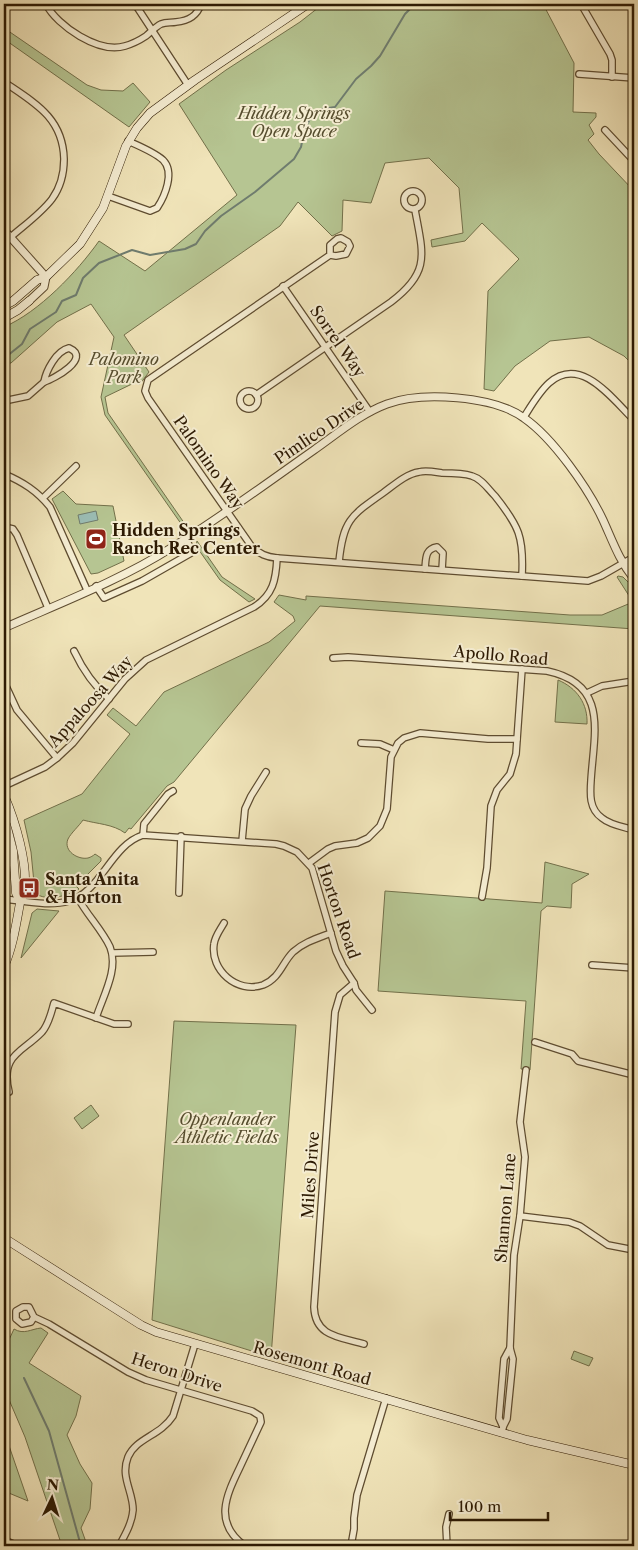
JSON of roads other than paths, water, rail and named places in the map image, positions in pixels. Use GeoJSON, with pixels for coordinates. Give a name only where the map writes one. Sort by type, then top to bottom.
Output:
{"type":"FeatureCollection","features":[{"type":"Feature","properties":{"kind":"main road"},"geometry":{"type":"LineString","coordinates":[[4,306],[13,301],[37,280],[46,277],[80,244],[97,220],[128,141],[150,113],[308,4]]}},
{"type":"Feature","properties":{"kind":"main road"},"geometry":{"type":"LineString","coordinates":[[4,318],[29,301]]}},
{"type":"Feature","properties":{"kind":"main road"},"geometry":{"type":"LineString","coordinates":[[4,795],[14,822],[21,853],[24,894],[20,901],[12,947],[4,967]]}},
{"type":"Feature","properties":{"kind":"main road"},"geometry":{"type":"LineString","coordinates":[[4,816],[13,851],[16,893],[20,901]]}},
{"type":"Feature","properties":{"kind":"main road","name":"Rosemont Road"},"geometry":{"type":"LineString","coordinates":[[4,1238],[146,1327],[195,1344],[502,1430],[557,1448],[634,1465]]}},
{"type":"Feature","properties":{"kind":"street"},"geometry":{"type":"LineString","coordinates":[[46,4],[54,17],[64,26],[91,42],[101,46],[118,48],[146,36],[152,30],[165,23],[179,22],[196,16],[202,4]]}},
{"type":"Feature","properties":{"kind":"street"},"geometry":{"type":"LineString","coordinates":[[135,4],[188,85]]}},
{"type":"Feature","properties":{"kind":"street"},"geometry":{"type":"LineString","coordinates":[[581,4],[610,54],[612,77]]}},
{"type":"Feature","properties":{"kind":"street"},"geometry":{"type":"LineString","coordinates":[[579,74],[634,78]]}},
{"type":"Feature","properties":{"kind":"street"},"geometry":{"type":"LineString","coordinates":[[4,82],[46,113],[61,134],[64,146],[62,177],[52,199],[4,243]]}},
{"type":"Feature","properties":{"kind":"street"},"geometry":{"type":"LineString","coordinates":[[605,130],[634,161]]}},
{"type":"Feature","properties":{"kind":"street"},"geometry":{"type":"LineString","coordinates":[[108,196],[150,211],[158,208],[164,194],[168,181],[168,172],[163,160],[128,141]]}},
{"type":"Feature","properties":{"kind":"street"},"geometry":{"type":"LineString","coordinates":[[256,395],[401,294],[414,279],[419,271],[422,253],[416,210]]}},
{"type":"Feature","properties":{"kind":"street"},"geometry":{"type":"LineString","coordinates":[[4,230],[46,277],[44,287],[29,301]]}},
{"type":"Feature","properties":{"kind":"street"},"geometry":{"type":"LineString","coordinates":[[283,286],[330,255]]}},
{"type":"Feature","properties":{"kind":"street","name":"Sorrel Way"},"geometry":{"type":"LineString","coordinates":[[283,286],[370,412]]}},
{"type":"Feature","properties":{"kind":"street","name":"Palomino Way"},"geometry":{"type":"LineString","coordinates":[[283,286],[148,380],[145,386],[148,398],[226,512],[258,553],[267,557],[277,558],[588,580],[601,576],[634,557]]}},
{"type":"Feature","properties":{"kind":"street"},"geometry":{"type":"LineString","coordinates":[[4,401],[28,396],[44,382],[52,379],[73,364],[76,359],[74,350],[64,349],[60,353],[46,374],[44,382]]}},
{"type":"Feature","properties":{"kind":"street"},"geometry":{"type":"LineString","coordinates":[[524,417],[548,383],[563,376],[578,374],[592,379],[634,420]]}},
{"type":"Feature","properties":{"kind":"street","name":"Pimlico Drive"},"geometry":{"type":"LineString","coordinates":[[4,627],[153,559],[226,512],[370,412],[402,400],[430,397],[483,401],[505,407],[524,417],[540,432],[580,480],[603,519],[622,565],[634,579]]}},
{"type":"Feature","properties":{"kind":"street"},"geometry":{"type":"LineString","coordinates":[[43,498],[76,466]]}},
{"type":"Feature","properties":{"kind":"street"},"geometry":{"type":"LineString","coordinates":[[338,562],[343,533],[354,514],[364,506],[403,479],[418,472],[464,474],[472,476],[485,485],[508,512],[515,524],[522,546],[522,576]]}},
{"type":"Feature","properties":{"kind":"street"},"geometry":{"type":"LineString","coordinates":[[4,474],[30,486],[43,498],[55,518],[87,590]]}},
{"type":"Feature","properties":{"kind":"street"},"geometry":{"type":"LineString","coordinates":[[4,527],[13,529],[17,535],[48,608]]}},
{"type":"Feature","properties":{"kind":"street"},"geometry":{"type":"LineString","coordinates":[[96,586],[102,597],[106,597],[142,581],[191,553],[192,550],[185,538]]}},
{"type":"Feature","properties":{"kind":"street"},"geometry":{"type":"LineString","coordinates":[[425,569],[428,551],[437,547],[443,553],[442,570]]}},
{"type":"Feature","properties":{"kind":"street","name":"Appaloosa Way"},"geometry":{"type":"LineString","coordinates":[[4,786],[45,767],[57,758],[73,743],[136,668],[146,660],[254,607],[264,600],[275,582],[277,558]]}},
{"type":"Feature","properties":{"kind":"street"},"geometry":{"type":"LineString","coordinates":[[74,651],[86,674],[97,688],[109,698]]}},
{"type":"Feature","properties":{"kind":"street","name":"Apollo Road"},"geometry":{"type":"LineString","coordinates":[[333,658],[348,657],[547,671],[564,675],[587,694]]}},
{"type":"Feature","properties":{"kind":"street"},"geometry":{"type":"LineString","coordinates":[[482,898],[487,868],[491,806],[497,790],[510,774],[516,754],[522,670]]}},
{"type":"Feature","properties":{"kind":"street"},"geometry":{"type":"LineString","coordinates":[[634,681],[602,686],[587,694],[593,708],[594,721],[590,793],[592,805],[606,821],[634,830]]}},
{"type":"Feature","properties":{"kind":"street"},"geometry":{"type":"LineString","coordinates":[[5,684],[16,710],[57,758]]}},
{"type":"Feature","properties":{"kind":"street"},"geometry":{"type":"LineString","coordinates":[[309,863],[335,846],[357,843],[368,838],[380,826],[387,809],[391,757],[398,742],[404,738],[420,733],[488,739],[516,739]]}},
{"type":"Feature","properties":{"kind":"street"},"geometry":{"type":"LineString","coordinates":[[361,743],[380,744],[394,750]]}},
{"type":"Feature","properties":{"kind":"street"},"geometry":{"type":"LineString","coordinates":[[242,840],[245,808],[266,772]]}},
{"type":"Feature","properties":{"kind":"street"},"geometry":{"type":"LineString","coordinates":[[4,900],[54,904],[78,898],[130,841],[143,835],[144,824],[168,794],[173,791]]}},
{"type":"Feature","properties":{"kind":"street","name":"Horton Road"},"geometry":{"type":"LineString","coordinates":[[143,835],[242,840],[284,846],[297,852],[309,863],[314,875],[343,966],[354,983],[356,990],[372,1010]]}},
{"type":"Feature","properties":{"kind":"street"},"geometry":{"type":"LineString","coordinates":[[179,893],[181,836]]}},
{"type":"Feature","properties":{"kind":"street"},"geometry":{"type":"LineString","coordinates":[[78,898],[112,953],[112,972],[96,1018]]}},
{"type":"Feature","properties":{"kind":"street"},"geometry":{"type":"LineString","coordinates":[[224,923],[214,944],[217,965],[228,979],[248,987],[261,985],[272,979],[280,972],[298,948],[309,941],[331,933]]}},
{"type":"Feature","properties":{"kind":"street"},"geometry":{"type":"LineString","coordinates":[[112,953],[153,952]]}},
{"type":"Feature","properties":{"kind":"street"},"geometry":{"type":"LineString","coordinates":[[592,965],[634,968]]}},
{"type":"Feature","properties":{"kind":"street","name":"Miles Drive"},"geometry":{"type":"LineString","coordinates":[[354,983],[340,995],[335,1012],[315,1311],[316,1321],[324,1331],[364,1344]]}},
{"type":"Feature","properties":{"kind":"street"},"geometry":{"type":"LineString","coordinates":[[9,1092],[7,1076],[11,1061],[20,1049],[45,1027],[54,1003],[114,1024],[128,1024]]}},
{"type":"Feature","properties":{"kind":"street"},"geometry":{"type":"LineString","coordinates":[[535,1042],[572,1054],[578,1061],[634,1075],[634,1063]]}},
{"type":"Feature","properties":{"kind":"street","name":"Shannon Lane"},"geometry":{"type":"LineString","coordinates":[[502,1430],[508,1419],[513,1359],[510,1348],[514,1254],[520,1216],[524,1157],[520,1122],[526,1070]]}},
{"type":"Feature","properties":{"kind":"street"},"geometry":{"type":"LineString","coordinates":[[520,1216],[569,1222],[580,1226],[608,1245],[634,1250]]}},
{"type":"Feature","properties":{"kind":"street","name":"Heron Drive"},"geometry":{"type":"LineString","coordinates":[[34,1317],[49,1324],[122,1369],[146,1380],[252,1411],[262,1418],[228,1492],[224,1507],[228,1528],[245,1546]]}},
{"type":"Feature","properties":{"kind":"street"},"geometry":{"type":"LineString","coordinates":[[119,1546],[130,1524],[133,1512],[132,1499],[125,1474],[128,1456],[140,1442],[167,1425],[173,1416],[195,1344]]}},
{"type":"Feature","properties":{"kind":"street"},"geometry":{"type":"LineString","coordinates":[[351,1546],[357,1495],[386,1398]]}},
{"type":"Feature","properties":{"kind":"street"},"geometry":{"type":"LineString","coordinates":[[447,1546],[446,1527],[449,1514]]}},
{"type":"Feature","properties":{"kind":"street"},"geometry":{"type":"LineString","coordinates":[[4,1540],[18,1546]]}},
{"type":"Feature","properties":{"kind":"water"},"geometry":{"type":"Polygon","coordinates":[[[96,511],[98,520],[80,524],[78,515],[96,511]]]}},
{"type":"Feature","properties":{"kind":"waterway"},"geometry":{"type":"LineString","coordinates":[[4,357],[22,344],[30,329],[56,312],[62,301],[76,295],[83,278],[99,263],[132,250],[150,255],[185,249],[196,244],[205,231],[221,216],[255,192],[294,159],[301,147],[304,132],[311,116],[322,109],[335,107],[356,79],[380,56],[405,14],[415,4]]}},
{"type":"Feature","properties":{"kind":"waterway"},"geometry":{"type":"LineString","coordinates":[[24,1378],[49,1431],[81,1546]]}},
{"type":"Feature","properties":{"kind":"place","name":"Hidden Springs Ranch Rec Center"},"geometry":{"type":"Point","coordinates":[96,539]}},
{"type":"Feature","properties":{"kind":"place","name":"Santa Anita & Horton"},"geometry":{"type":"Point","coordinates":[29,888]}},
{"type":"Feature","properties":{"kind":"park label","name":"Hidden Springs Open Space"},"geometry":{"type":"Point","coordinates":[294,122]}},
{"type":"Feature","properties":{"kind":"park label","name":"Palomino Park"},"geometry":{"type":"Point","coordinates":[124,368]}},
{"type":"Feature","properties":{"kind":"park label","name":"Oppenlander Athletic Fields"},"geometry":{"type":"Point","coordinates":[227,1128]}}]}
